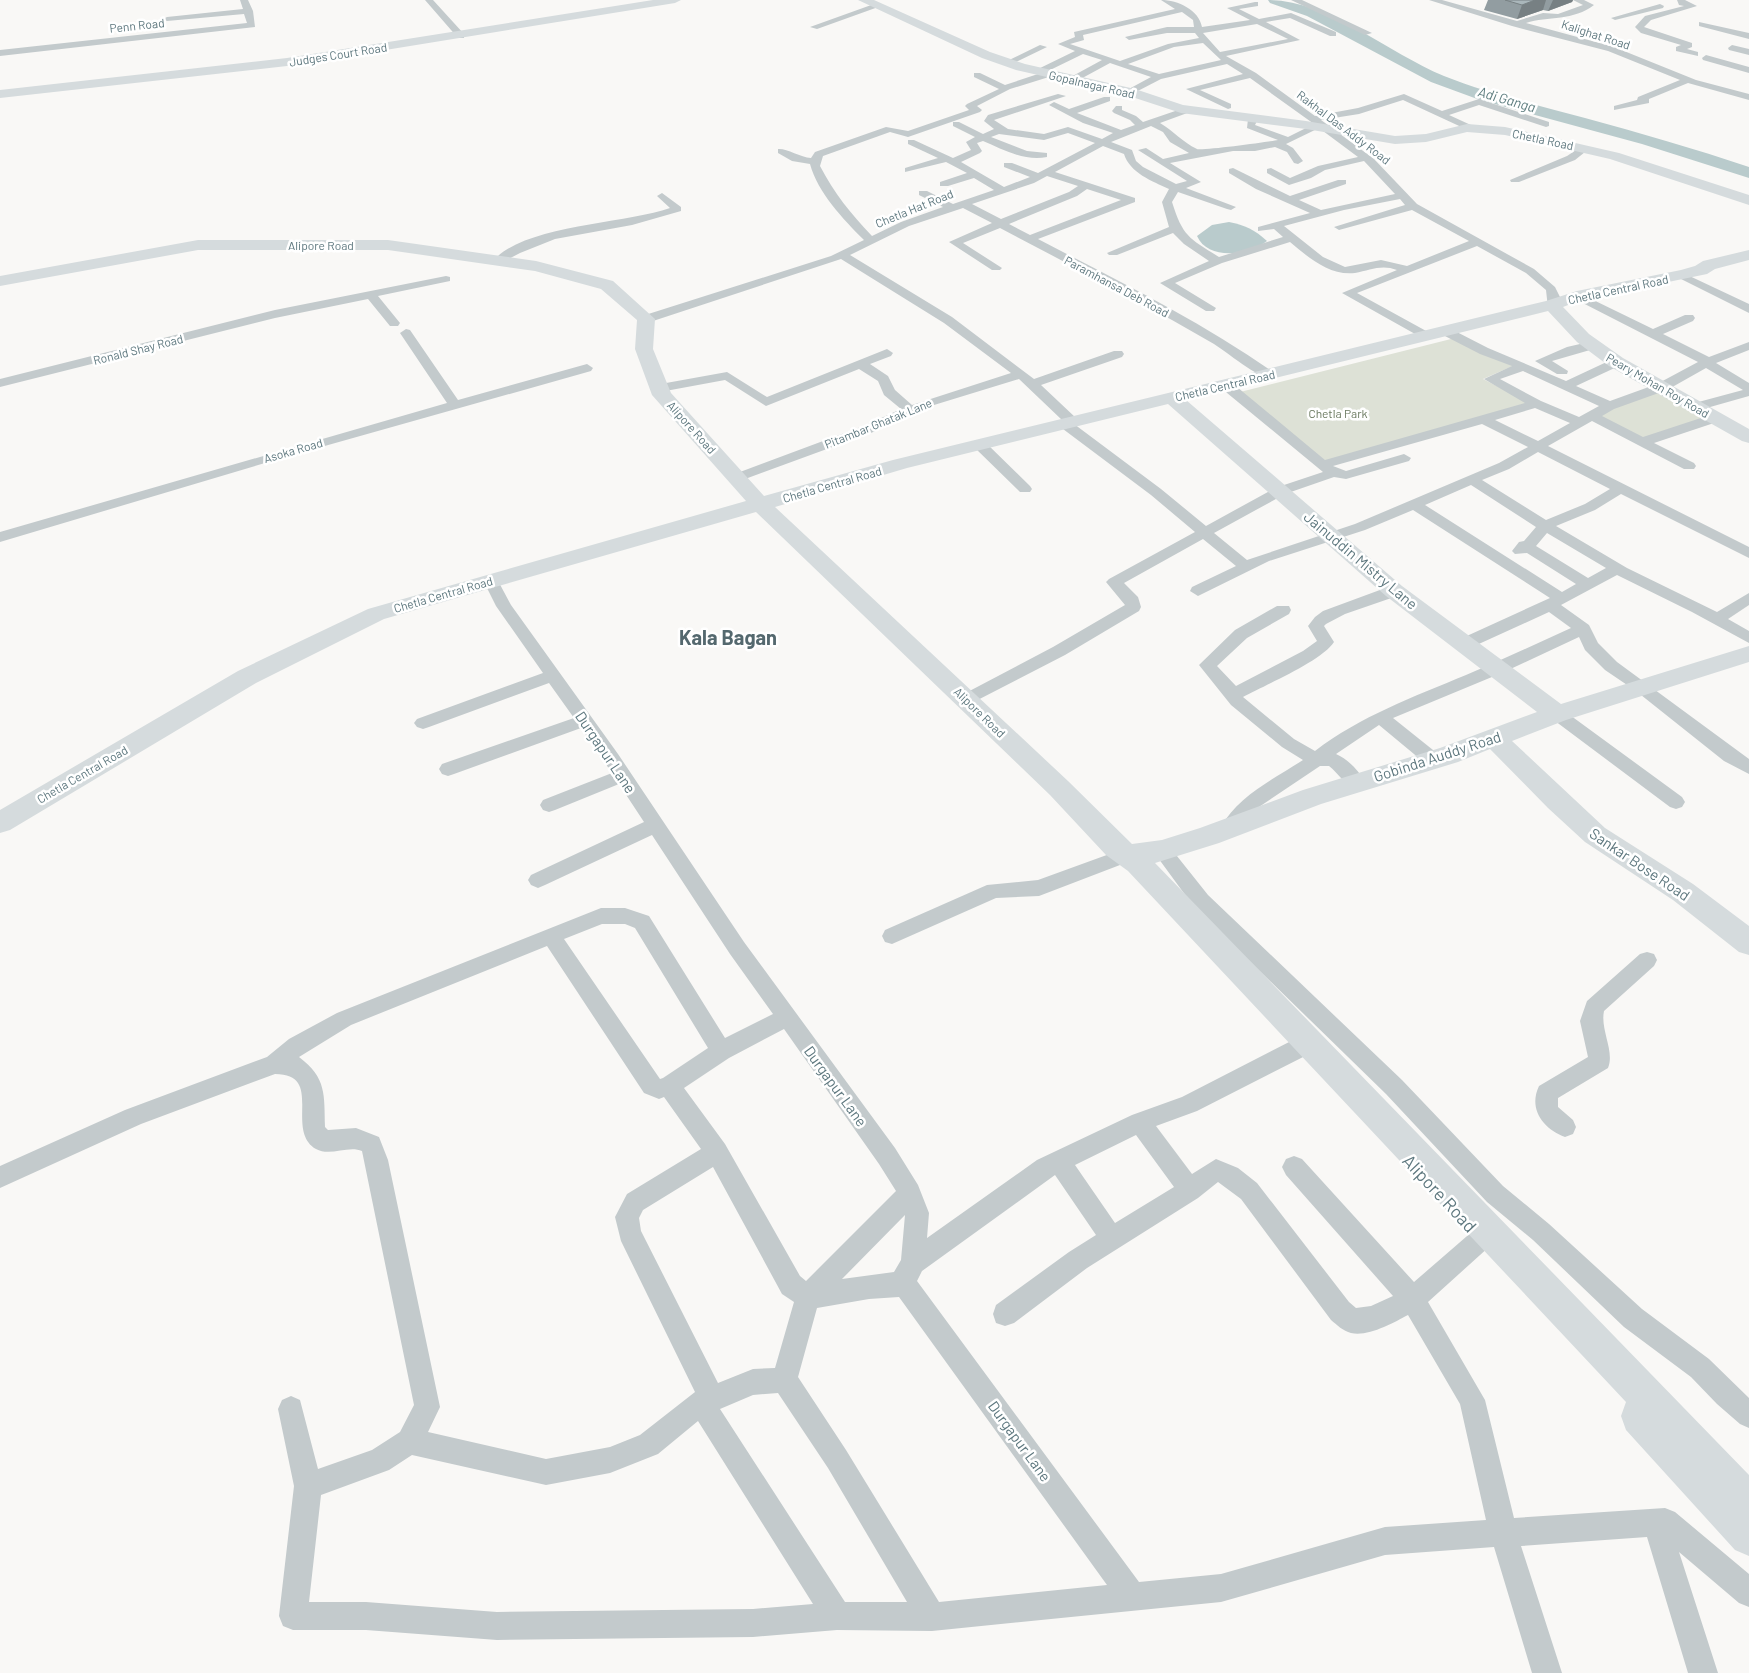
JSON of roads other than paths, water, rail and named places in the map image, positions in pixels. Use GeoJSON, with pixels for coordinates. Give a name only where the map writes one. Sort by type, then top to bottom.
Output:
{"type":"FeatureCollection","features":[{"type":"Feature","properties":{"kind":"main road","name":"Judges Court Road"},"geometry":{"type":"LineString","coordinates":[[0,94],[287,62],[444,37],[461,36],[675,0]]}},
{"type":"Feature","properties":{"kind":"main road"},"geometry":{"type":"LineString","coordinates":[[461,36],[687,0]]}},
{"type":"Feature","properties":{"kind":"main road","name":"Gopalnagar Road"},"geometry":{"type":"LineString","coordinates":[[864,0],[1007,62],[1044,73],[1130,92],[1181,108],[1251,122],[1314,123],[1330,131]]}},
{"type":"Feature","properties":{"kind":"main road","name":"Chetla Road"},"geometry":{"type":"LineString","coordinates":[[1330,131],[1395,140],[1426,138],[1470,128],[1493,129],[1585,148],[1749,200]]}},
{"type":"Feature","properties":{"kind":"main road","name":"Alipore Road"},"geometry":{"type":"LineString","coordinates":[[0,280],[198,245],[388,245],[536,266],[607,285],[646,319],[644,348],[662,395],[761,505],[966,700],[1139,859],[1749,1504]]}},
{"type":"Feature","properties":{"kind":"main road","name":"Chetla Central Road"},"geometry":{"type":"LineString","coordinates":[[0,822],[282,658],[370,616],[900,464],[1552,305],[1577,296],[1681,275],[1749,255]]}},
{"type":"Feature","properties":{"kind":"main road"},"geometry":{"type":"LineString","coordinates":[[1705,268],[1728,272],[1749,266]]}},
{"type":"Feature","properties":{"kind":"main road","name":"Peary Mohan Roy Road"},"geometry":{"type":"LineString","coordinates":[[1552,305],[1583,338],[1617,362],[1748,435]]}},
{"type":"Feature","properties":{"kind":"main road","name":"Jainuddin Mistry Lane"},"geometry":{"type":"LineString","coordinates":[[1171,397],[1394,591],[1557,714]]}},
{"type":"Feature","properties":{"kind":"main road","name":"Gobinda Auddy Road"},"geometry":{"type":"LineString","coordinates":[[1139,859],[1356,782],[1494,738],[1557,714],[1749,654]]}},
{"type":"Feature","properties":{"kind":"main road","name":"Sankar Bose Road"},"geometry":{"type":"LineString","coordinates":[[1494,738],[1556,801],[1595,835],[1684,892],[1749,943]]}},
{"type":"Feature","properties":{"kind":"main road","name":"Alipore Road"},"geometry":{"type":"LineString","coordinates":[[1139,859],[1303,1046],[1482,1238],[1749,1536]]}},
{"type":"Feature","properties":{"kind":"street"},"geometry":{"type":"LineString","coordinates":[[167,20],[249,11],[244,0]]}},
{"type":"Feature","properties":{"kind":"street"},"geometry":{"type":"LineString","coordinates":[[429,0],[461,36]]}},
{"type":"Feature","properties":{"kind":"street"},"geometry":{"type":"LineString","coordinates":[[1165,0],[1184,9]]}},
{"type":"Feature","properties":{"kind":"street"},"geometry":{"type":"LineString","coordinates":[[1295,0],[1368,33]]}},
{"type":"Feature","properties":{"kind":"street","name":"Kalighat Road"},"geometry":{"type":"LineString","coordinates":[[1432,0],[1614,50],[1688,80],[1744,96]]}},
{"type":"Feature","properties":{"kind":"street"},"geometry":{"type":"LineString","coordinates":[[1515,24],[1543,15],[1559,17],[1590,5],[1577,0]]}},
{"type":"Feature","properties":{"kind":"street"},"geometry":{"type":"LineString","coordinates":[[1607,16],[1681,1],[1694,6],[1648,18],[1639,27]]}},
{"type":"Feature","properties":{"kind":"street"},"geometry":{"type":"LineString","coordinates":[[1460,9],[1476,3]]}},
{"type":"Feature","properties":{"kind":"street"},"geometry":{"type":"LineString","coordinates":[[1130,92],[1158,77],[1296,40],[1231,8],[1255,4]]}},
{"type":"Feature","properties":{"kind":"street"},"geometry":{"type":"LineString","coordinates":[[814,27],[877,6]]}},
{"type":"Feature","properties":{"kind":"street"},"geometry":{"type":"LineString","coordinates":[[1158,77],[1062,44],[1081,38],[1077,34],[1184,9]]}},
{"type":"Feature","properties":{"kind":"street","name":"Rakhal Das Addy Road"},"geometry":{"type":"LineString","coordinates":[[1184,9],[1197,20],[1198,31],[1204,40],[1224,58],[1266,84],[1314,123]]}},
{"type":"Feature","properties":{"kind":"street"},"geometry":{"type":"LineString","coordinates":[[1582,9],[1716,54]]}},
{"type":"Feature","properties":{"kind":"street","name":"Penn Road"},"geometry":{"type":"LineString","coordinates":[[0,53],[252,25],[249,11]]}},
{"type":"Feature","properties":{"kind":"street"},"geometry":{"type":"LineString","coordinates":[[1670,11],[1689,16]]}},
{"type":"Feature","properties":{"kind":"street"},"geometry":{"type":"LineString","coordinates":[[1129,36],[1167,30],[1198,31],[1292,15],[1333,34]]}},
{"type":"Feature","properties":{"kind":"street"},"geometry":{"type":"LineString","coordinates":[[1702,24],[1749,36]]}},
{"type":"Feature","properties":{"kind":"street"},"geometry":{"type":"LineString","coordinates":[[1107,27],[1157,48]]}},
{"type":"Feature","properties":{"kind":"street"},"geometry":{"type":"LineString","coordinates":[[1120,64],[1157,48],[1188,41],[1204,40]]}},
{"type":"Feature","properties":{"kind":"street"},"geometry":{"type":"LineString","coordinates":[[1689,45],[1679,49],[1695,54]]}},
{"type":"Feature","properties":{"kind":"street"},"geometry":{"type":"LineString","coordinates":[[1007,62],[1043,47]]}},
{"type":"Feature","properties":{"kind":"street"},"geometry":{"type":"LineString","coordinates":[[1732,48],[1749,52]]}},
{"type":"Feature","properties":{"kind":"street"},"geometry":{"type":"LineString","coordinates":[[871,241],[846,217],[826,187],[815,162],[818,154],[889,129],[908,134],[977,110],[970,106],[1005,88],[1044,73],[1083,51]]}},
{"type":"Feature","properties":{"kind":"street"},"geometry":{"type":"LineString","coordinates":[[1706,58],[1749,70]]}},
{"type":"Feature","properties":{"kind":"street"},"geometry":{"type":"LineString","coordinates":[[1005,132],[989,121],[991,117],[1061,95],[1073,80],[1109,60]]}},
{"type":"Feature","properties":{"kind":"street"},"geometry":{"type":"LineString","coordinates":[[978,75],[1005,88]]}},
{"type":"Feature","properties":{"kind":"street"},"geometry":{"type":"LineString","coordinates":[[1228,106],[1191,88],[1253,75]]}},
{"type":"Feature","properties":{"kind":"street"},"geometry":{"type":"LineString","coordinates":[[1617,108],[1646,101],[1641,99],[1688,80]]}},
{"type":"Feature","properties":{"kind":"street"},"geometry":{"type":"LineString","coordinates":[[1250,87],[1266,84]]}},
{"type":"Feature","properties":{"kind":"street"},"geometry":{"type":"LineString","coordinates":[[1744,96],[1749,90]]}},
{"type":"Feature","properties":{"kind":"street"},"geometry":{"type":"LineString","coordinates":[[1032,97],[1061,95]]}},
{"type":"Feature","properties":{"kind":"street"},"geometry":{"type":"LineString","coordinates":[[1161,162],[1233,148],[1255,148],[1277,144],[1288,141],[1314,123],[1404,97],[1470,128]]}},
{"type":"Feature","properties":{"kind":"street"},"geometry":{"type":"LineString","coordinates":[[1418,103],[1429,97]]}},
{"type":"Feature","properties":{"kind":"street"},"geometry":{"type":"LineString","coordinates":[[1070,112],[1107,99]]}},
{"type":"Feature","properties":{"kind":"street","name":"Chetla Hat Road"},"geometry":{"type":"LineString","coordinates":[[646,319],[842,255],[905,224],[1042,174],[1122,133],[1152,123],[1181,108],[1212,99]]}},
{"type":"Feature","properties":{"kind":"street"},"geometry":{"type":"LineString","coordinates":[[1442,114],[1479,102],[1546,124]]}},
{"type":"Feature","properties":{"kind":"street"},"geometry":{"type":"LineString","coordinates":[[1054,105],[1086,121],[1122,133]]}},
{"type":"Feature","properties":{"kind":"street"},"geometry":{"type":"LineString","coordinates":[[1120,108],[1117,111],[1133,118],[1141,126]]}},
{"type":"Feature","properties":{"kind":"street"},"geometry":{"type":"LineString","coordinates":[[1493,129],[1523,118]]}},
{"type":"Feature","properties":{"kind":"street"},"geometry":{"type":"LineString","coordinates":[[1239,130],[1251,122],[1288,141]]}},
{"type":"Feature","properties":{"kind":"street"},"geometry":{"type":"LineString","coordinates":[[908,170],[950,160],[977,151],[971,142],[998,131],[1044,137],[1068,130],[1130,153],[1175,139],[1166,130],[1152,123]]}},
{"type":"Feature","properties":{"kind":"street"},"geometry":{"type":"LineString","coordinates":[[956,124],[1000,146],[1036,157],[1046,152],[1065,162]]}},
{"type":"Feature","properties":{"kind":"street","name":"Rakhal Das Addy Road"},"geometry":{"type":"LineString","coordinates":[[1330,131],[1385,174],[1401,196],[1413,206],[1530,271],[1551,289],[1554,298],[1552,305]]}},
{"type":"Feature","properties":{"kind":"street"},"geometry":{"type":"LineString","coordinates":[[911,142],[975,174],[1014,204],[1031,210]]}},
{"type":"Feature","properties":{"kind":"street"},"geometry":{"type":"LineString","coordinates":[[1165,143],[1198,154]]}},
{"type":"Feature","properties":{"kind":"street"},"geometry":{"type":"LineString","coordinates":[[1277,144],[1290,150],[1298,161]]}},
{"type":"Feature","properties":{"kind":"street"},"geometry":{"type":"LineString","coordinates":[[1515,180],[1571,158],[1585,148]]}},
{"type":"Feature","properties":{"kind":"street"},"geometry":{"type":"LineString","coordinates":[[1018,150],[1006,163],[1086,185],[1131,200],[1029,239]]}},
{"type":"Feature","properties":{"kind":"street"},"geometry":{"type":"LineString","coordinates":[[1143,150],[1196,182],[1175,188],[1167,202],[1175,228],[1188,242],[1218,261]]}},
{"type":"Feature","properties":{"kind":"street"},"geometry":{"type":"LineString","coordinates":[[780,151],[796,159],[815,162]]}},
{"type":"Feature","properties":{"kind":"street"},"geometry":{"type":"LineString","coordinates":[[1130,153],[1131,161],[1139,168],[1175,188],[1231,207]]}},
{"type":"Feature","properties":{"kind":"street"},"geometry":{"type":"LineString","coordinates":[[1271,171],[1289,182],[1308,176],[1322,168],[1366,158]]}},
{"type":"Feature","properties":{"kind":"street"},"geometry":{"type":"LineString","coordinates":[[1233,171],[1288,200],[1322,214]]}},
{"type":"Feature","properties":{"kind":"street"},"geometry":{"type":"LineString","coordinates":[[944,184],[975,174]]}},
{"type":"Feature","properties":{"kind":"street"},"geometry":{"type":"LineString","coordinates":[[1288,200],[1342,182]]}},
{"type":"Feature","properties":{"kind":"street"},"geometry":{"type":"LineString","coordinates":[[996,268],[955,242],[1052,202],[1086,185]]}},
{"type":"Feature","properties":{"kind":"street"},"geometry":{"type":"LineString","coordinates":[[923,193],[956,205]]}},
{"type":"Feature","properties":{"kind":"street"},"geometry":{"type":"LineString","coordinates":[[499,261],[514,250],[540,240],[638,220],[677,209],[662,196]]}},
{"type":"Feature","properties":{"kind":"street"},"geometry":{"type":"LineString","coordinates":[[1262,229],[1343,207],[1401,196]]}},
{"type":"Feature","properties":{"kind":"street"},"geometry":{"type":"LineString","coordinates":[[1052,202],[1065,208]]}},
{"type":"Feature","properties":{"kind":"street","name":"Paramhansa Deb Road"},"geometry":{"type":"LineString","coordinates":[[956,205],[1001,224],[1223,344],[1268,375]]}},
{"type":"Feature","properties":{"kind":"street"},"geometry":{"type":"LineString","coordinates":[[1339,227],[1413,206]]}},
{"type":"Feature","properties":{"kind":"street"},"geometry":{"type":"LineString","coordinates":[[1276,226],[1298,245],[1337,269],[1345,270],[1376,263],[1389,263],[1406,269]]}},
{"type":"Feature","properties":{"kind":"street"},"geometry":{"type":"LineString","coordinates":[[1113,253],[1175,228]]}},
{"type":"Feature","properties":{"kind":"street"},"geometry":{"type":"LineString","coordinates":[[1210,308],[1166,282],[1218,261],[1291,238]]}},
{"type":"Feature","properties":{"kind":"street"},"geometry":{"type":"LineString","coordinates":[[1424,335],[1348,294],[1406,269],[1477,242]]}},
{"type":"Feature","properties":{"kind":"street"},"geometry":{"type":"LineString","coordinates":[[1083,268],[1116,254],[1100,244]]}},
{"type":"Feature","properties":{"kind":"street"},"geometry":{"type":"LineString","coordinates":[[842,255],[948,320],[1021,374],[1067,422],[1246,567]]}},
{"type":"Feature","properties":{"kind":"street"},"geometry":{"type":"LineString","coordinates":[[1681,275],[1749,309]]}},
{"type":"Feature","properties":{"kind":"street"},"geometry":{"type":"LineString","coordinates":[[275,314],[446,280]]}},
{"type":"Feature","properties":{"kind":"street"},"geometry":{"type":"LineString","coordinates":[[370,294],[394,322]]}},
{"type":"Feature","properties":{"kind":"street"},"geometry":{"type":"LineString","coordinates":[[1577,296],[1707,362],[1749,388]]}},
{"type":"Feature","properties":{"kind":"street","name":"Ronald Shay Road"},"geometry":{"type":"LineString","coordinates":[[0,383],[275,314]]}},
{"type":"Feature","properties":{"kind":"street"},"geometry":{"type":"LineString","coordinates":[[1653,334],[1689,318]]}},
{"type":"Feature","properties":{"kind":"street"},"geometry":{"type":"LineString","coordinates":[[1445,331],[1484,351],[1524,366],[1609,406]]}},
{"type":"Feature","properties":{"kind":"street"},"geometry":{"type":"LineString","coordinates":[[406,333],[455,405]]}},
{"type":"Feature","properties":{"kind":"street"},"geometry":{"type":"LineString","coordinates":[[1579,379],[1541,361],[1571,350],[1593,346]]}},
{"type":"Feature","properties":{"kind":"street"},"geometry":{"type":"LineString","coordinates":[[1198,591],[1246,567],[1298,545],[1332,536],[1414,505],[1472,480],[1540,447],[1609,406],[1662,388],[1707,362],[1749,346]]}},
{"type":"Feature","properties":{"kind":"street"},"geometry":{"type":"LineString","coordinates":[[660,388],[727,376],[766,402],[887,353]]}},
{"type":"Feature","properties":{"kind":"street"},"geometry":{"type":"LineString","coordinates":[[1032,384],[1118,354]]}},
{"type":"Feature","properties":{"kind":"street"},"geometry":{"type":"LineString","coordinates":[[1565,386],[1617,362]]}},
{"type":"Feature","properties":{"kind":"street"},"geometry":{"type":"LineString","coordinates":[[861,364],[883,379],[889,392],[910,410]]}},
{"type":"Feature","properties":{"kind":"street"},"geometry":{"type":"LineString","coordinates":[[1524,366],[1490,379],[1536,404],[1586,420],[1642,442],[1689,466]]}},
{"type":"Feature","properties":{"kind":"street","name":"Asoka Road"},"geometry":{"type":"LineString","coordinates":[[0,537],[84,510],[587,368]]}},
{"type":"Feature","properties":{"kind":"street","name":"Pitambar Ghatak Lane"},"geometry":{"type":"LineString","coordinates":[[737,478],[871,428],[910,410],[1021,374]]}},
{"type":"Feature","properties":{"kind":"street"},"geometry":{"type":"LineString","coordinates":[[1226,385],[1329,469],[1346,475],[1404,458]]}},
{"type":"Feature","properties":{"kind":"street"},"geometry":{"type":"LineString","coordinates":[[1696,406],[1749,392]]}},
{"type":"Feature","properties":{"kind":"street"},"geometry":{"type":"LineString","coordinates":[[966,700],[1059,651],[1133,607],[1132,601],[1114,582],[1280,491],[1329,469],[1483,419],[1536,404]]}},
{"type":"Feature","properties":{"kind":"street"},"geometry":{"type":"LineString","coordinates":[[1642,442],[1715,418]]}},
{"type":"Feature","properties":{"kind":"street"},"geometry":{"type":"LineString","coordinates":[[1483,419],[1749,553]]}},
{"type":"Feature","properties":{"kind":"street"},"geometry":{"type":"LineString","coordinates":[[979,444],[1025,489]]}},
{"type":"Feature","properties":{"kind":"street"},"geometry":{"type":"LineString","coordinates":[[1472,480],[1545,526],[1618,568],[1717,619],[1749,638]]}},
{"type":"Feature","properties":{"kind":"street"},"geometry":{"type":"LineString","coordinates":[[1504,563],[1526,548],[1545,526],[1590,507],[1621,488]]}},
{"type":"Feature","properties":{"kind":"street"},"geometry":{"type":"LineString","coordinates":[[1414,505],[1504,563],[1556,602],[1583,629],[1591,646],[1610,666],[1642,687],[1705,737],[1749,767]]}},
{"type":"Feature","properties":{"kind":"street"},"geometry":{"type":"LineString","coordinates":[[1526,548],[1524,545],[1587,584]]}},
{"type":"Feature","properties":{"kind":"street"},"geometry":{"type":"LineString","coordinates":[[1464,644],[1556,602],[1618,568]]}},
{"type":"Feature","properties":{"kind":"street","name":"Durgapur Lane"},"geometry":{"type":"LineString","coordinates":[[491,580],[504,606],[554,675],[786,1018],[887,1156],[910,1193],[917,1213],[909,1274],[1133,1596]]}},
{"type":"Feature","properties":{"kind":"street"},"geometry":{"type":"LineString","coordinates":[[1235,694],[1302,659],[1326,642],[1316,626],[1319,620],[1332,613],[1394,591]]}},
{"type":"Feature","properties":{"kind":"street"},"geometry":{"type":"LineString","coordinates":[[1717,619],[1749,598]]}},
{"type":"Feature","properties":{"kind":"street"},"geometry":{"type":"LineString","coordinates":[[1283,610],[1241,634],[1207,665],[1219,680],[1235,694],[1241,705],[1288,743],[1316,760],[1332,759],[1343,767],[1356,782]]}},
{"type":"Feature","properties":{"kind":"street"},"geometry":{"type":"LineString","coordinates":[[1230,827],[1250,804],[1316,760],[1344,738],[1380,717],[1498,668],[1583,629]]}},
{"type":"Feature","properties":{"kind":"street"},"geometry":{"type":"LineString","coordinates":[[423,723],[554,675]]}},
{"type":"Feature","properties":{"kind":"street"},"geometry":{"type":"LineString","coordinates":[[1557,714],[1676,802]]}},
{"type":"Feature","properties":{"kind":"street"},"geometry":{"type":"LineString","coordinates":[[1380,717],[1432,759]]}},
{"type":"Feature","properties":{"kind":"street"},"geometry":{"type":"LineString","coordinates":[[448,769],[584,720]]}},
{"type":"Feature","properties":{"kind":"street"},"geometry":{"type":"LineString","coordinates":[[549,806],[621,776]]}},
{"type":"Feature","properties":{"kind":"street"},"geometry":{"type":"LineString","coordinates":[[538,880],[656,825]]}},
{"type":"Feature","properties":{"kind":"street"},"geometry":{"type":"LineString","coordinates":[[892,936],[994,890],[1039,888],[1139,859],[1202,901],[1394,1087],[1495,1194],[1542,1232],[1633,1318],[1700,1368],[1749,1415]]}},
{"type":"Feature","properties":{"kind":"street"},"geometry":{"type":"LineString","coordinates":[[0,1177],[140,1114],[275,1064],[297,1046],[344,1019],[601,916],[625,916],[642,922],[721,1051]]}},
{"type":"Feature","properties":{"kind":"street"},"geometry":{"type":"LineString","coordinates":[[551,936],[652,1086],[659,1089],[669,1086],[721,1051],[786,1018]]}},
{"type":"Feature","properties":{"kind":"street"},"geometry":{"type":"LineString","coordinates":[[1565,1127],[1547,1112],[1547,1093],[1600,1061],[1596,1033],[1591,1021],[1594,1008],[1647,960]]}},
{"type":"Feature","properties":{"kind":"street"},"geometry":{"type":"LineString","coordinates":[[669,1086],[717,1152],[791,1285],[808,1298],[828,1296],[884,1283],[909,1274],[1045,1168],[1140,1122],[1189,1104],[1303,1046]]}},
{"type":"Feature","properties":{"kind":"street"},"geometry":{"type":"LineString","coordinates":[[275,1064],[291,1064],[306,1074],[313,1089],[314,1131],[323,1141],[356,1138],[371,1144],[377,1160],[428,1407],[409,1441],[380,1461],[308,1486]]}},
{"type":"Feature","properties":{"kind":"street"},"geometry":{"type":"LineString","coordinates":[[1140,1122],[1190,1190]]}},
{"type":"Feature","properties":{"kind":"street"},"geometry":{"type":"LineString","coordinates":[[717,1152],[635,1202],[627,1217],[630,1234],[706,1401],[837,1616]]}},
{"type":"Feature","properties":{"kind":"street"},"geometry":{"type":"LineString","coordinates":[[1060,1162],[1112,1239]]}},
{"type":"Feature","properties":{"kind":"street"},"geometry":{"type":"LineString","coordinates":[[1294,1167],[1412,1299],[1472,1400],[1503,1532],[1547,1673]]}},
{"type":"Feature","properties":{"kind":"street"},"geometry":{"type":"LineString","coordinates":[[1004,1314],[1078,1260],[1190,1190],[1216,1170],[1230,1176],[1249,1190],[1340,1311],[1352,1321],[1370,1320],[1412,1299],[1482,1238]]}},
{"type":"Feature","properties":{"kind":"street"},"geometry":{"type":"LineString","coordinates":[[784,1380],[808,1298],[910,1193]]}},
{"type":"Feature","properties":{"kind":"street"},"geometry":{"type":"LineString","coordinates":[[409,1441],[546,1472],[610,1460],[649,1444],[706,1401],[753,1382],[784,1380]]}},
{"type":"Feature","properties":{"kind":"street"},"geometry":{"type":"LineString","coordinates":[[784,1380],[837,1459],[932,1617]]}},
{"type":"Feature","properties":{"kind":"street"},"geometry":{"type":"LineString","coordinates":[[291,1409],[308,1486],[293,1616],[366,1616],[497,1626],[752,1623],[837,1616],[932,1617],[1221,1588],[1385,1541],[1665,1522],[1749,1593]]}},
{"type":"Feature","properties":{"kind":"street"},"geometry":{"type":"LineString","coordinates":[[1656,1523],[1703,1673]]}},
{"type":"Feature","properties":{"kind":"waterway","name":"Adi Ganga"},"geometry":{"type":"LineString","coordinates":[[1275,0],[1312,13],[1437,79],[1486,96],[1648,140],[1749,173]]}},
{"type":"Feature","properties":{"kind":"district","name":"Kala Bagan"},"geometry":{"type":"Point","coordinates":[728,637]}},
{"type":"Feature","properties":{"kind":"park label","name":"Chetla Park"},"geometry":{"type":"Point","coordinates":[1338,413]}}]}
